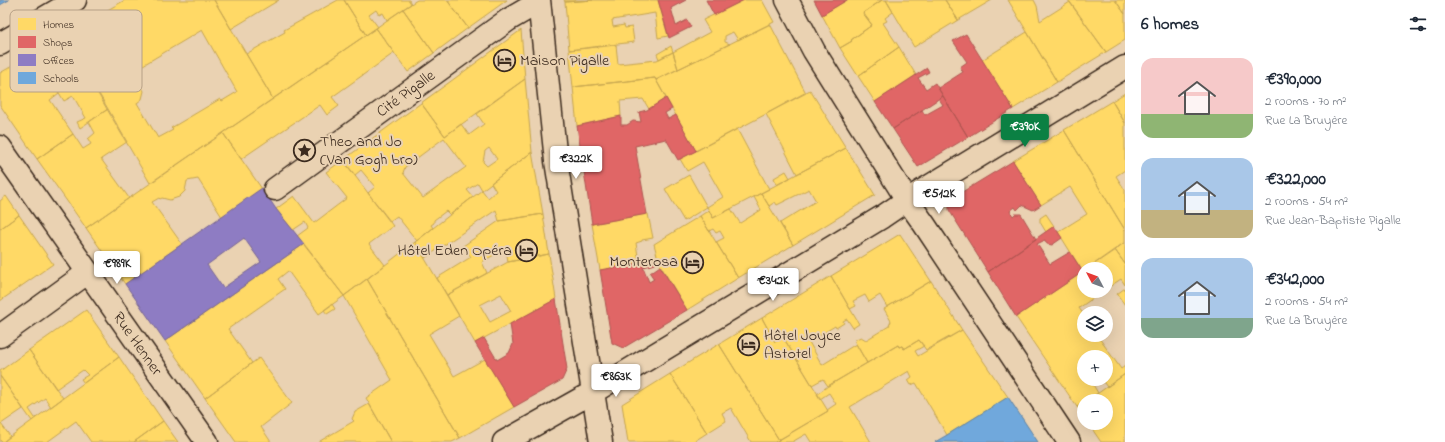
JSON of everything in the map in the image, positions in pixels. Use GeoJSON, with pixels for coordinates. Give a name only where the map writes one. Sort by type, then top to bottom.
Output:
{"type":"FeatureCollection","features":[{"type":"Feature","properties":{"kind":"street"},"geometry":{"type":"LineString","coordinates":[[58,10],[75,0]]}},
{"type":"Feature","properties":{"kind":"street"},"geometry":{"type":"LineString","coordinates":[[787,0],[814,51],[907,200],[1069,442]]}},
{"type":"Feature","properties":{"kind":"street"},"geometry":{"type":"LineString","coordinates":[[539,1],[556,161],[601,442]]}},
{"type":"Feature","properties":{"kind":"street","name":"Cité Pigalle"},"geometry":{"type":"LineString","coordinates":[[275,190],[508,20],[539,1]]}},
{"type":"Feature","properties":{"kind":"street"},"geometry":{"type":"LineString","coordinates":[[0,44],[10,38]]}},
{"type":"Feature","properties":{"kind":"street"},"geometry":{"type":"LineString","coordinates":[[504,442],[593,392],[882,217],[907,200],[1125,67]]}},
{"type":"Feature","properties":{"kind":"street","name":"Rue Henner"},"geometry":{"type":"LineString","coordinates":[[0,147],[207,442]]}},
{"type":"Feature","properties":{"kind":"street"},"geometry":{"type":"LineString","coordinates":[[0,336],[87,273]]}},
{"type":"Feature","properties":{"kind":"building: Homes"},"geometry":{"type":"Polygon","coordinates":[[[125,0],[214,0],[273,99],[150,183],[97,92],[142,92],[142,87],[144,91],[142,99],[137,103],[158,138],[173,130],[171,128],[220,99],[222,101],[237,92],[202,30],[142,66],[142,10],[108,10],[125,0]]]}},
{"type":"Feature","properties":{"kind":"building: Homes"},"geometry":{"type":"Polygon","coordinates":[[[214,0],[279,0],[231,29],[214,0]]]}},
{"type":"Feature","properties":{"kind":"building: Homes"},"geometry":{"type":"Polygon","coordinates":[[[338,0],[344,0],[366,35],[273,99],[246,54],[285,32],[284,30],[338,0]]]}},
{"type":"Feature","properties":{"kind":"building: Homes"},"geometry":{"type":"Polygon","coordinates":[[[344,0],[409,0],[411,4],[387,20],[383,13],[379,15],[376,10],[369,15],[378,27],[366,35],[344,0]]]}},
{"type":"Feature","properties":{"kind":"building: Homes"},"geometry":{"type":"Polygon","coordinates":[[[417,0],[447,0],[468,28],[434,53],[403,9],[417,0]]]}},
{"type":"Feature","properties":{"kind":"building: Homes"},"geometry":{"type":"Polygon","coordinates":[[[447,0],[507,0],[468,28],[447,0]]]}},
{"type":"Feature","properties":{"kind":"building: Homes"},"geometry":{"type":"Polygon","coordinates":[[[564,0],[593,0],[565,2],[564,0]]]}},
{"type":"Feature","properties":{"kind":"building: Homes"},"geometry":{"type":"Polygon","coordinates":[[[593,0],[658,0],[668,36],[658,38],[655,13],[612,20],[613,27],[624,25],[625,28],[632,27],[634,42],[569,50],[565,2],[593,0]]]}},
{"type":"Feature","properties":{"kind":"building: Homes"},"geometry":{"type":"Polygon","coordinates":[[[744,0],[762,0],[774,22],[738,40],[733,32],[725,36],[725,42],[730,44],[678,69],[673,52],[710,32],[703,20],[744,0]]]}},
{"type":"Feature","properties":{"kind":"building: Homes"},"geometry":{"type":"Polygon","coordinates":[[[847,0],[882,0],[863,13],[872,25],[851,40],[852,41],[840,48],[822,15],[847,0]]]}},
{"type":"Feature","properties":{"kind":"building: Homes"},"geometry":{"type":"Polygon","coordinates":[[[882,0],[886,0],[893,12],[885,18],[887,21],[883,23],[899,47],[858,76],[840,48],[852,41],[851,40],[872,25],[863,13],[882,0]]]}},
{"type":"Feature","properties":{"kind":"building: Homes"},"geometry":{"type":"Polygon","coordinates":[[[886,0],[945,0],[958,20],[914,47],[886,0]]]}},
{"type":"Feature","properties":{"kind":"building: Homes"},"geometry":{"type":"Polygon","coordinates":[[[945,0],[992,0],[958,20],[945,0]]]}},
{"type":"Feature","properties":{"kind":"building: Homes"},"geometry":{"type":"Polygon","coordinates":[[[1008,0],[1034,0],[1037,6],[1040,21],[1070,2],[1106,52],[1057,82],[1008,0]]]}},
{"type":"Feature","properties":{"kind":"building: Homes"},"geometry":{"type":"Polygon","coordinates":[[[1068,0],[1115,0],[1125,14],[1125,40],[1106,52],[1068,0]]]}},
{"type":"Feature","properties":{"kind":"building: Homes"},"geometry":{"type":"Polygon","coordinates":[[[1115,0],[1125,0],[1125,14],[1115,0]]]}},
{"type":"Feature","properties":{"kind":"building: Homes"},"geometry":{"type":"Polygon","coordinates":[[[403,9],[434,53],[408,72],[376,28],[403,9]]]}},
{"type":"Feature","properties":{"kind":"building: Homes"},"geometry":{"type":"Polygon","coordinates":[[[770,24],[806,93],[696,151],[656,80],[770,24]]]}},
{"type":"Feature","properties":{"kind":"building: Homes"},"geometry":{"type":"Polygon","coordinates":[[[376,28],[394,53],[332,97],[339,106],[327,115],[320,105],[241,159],[223,133],[376,28]]]}},
{"type":"Feature","properties":{"kind":"building: Homes"},"geometry":{"type":"Polygon","coordinates":[[[521,30],[525,79],[445,136],[421,103],[521,30]]]}},
{"type":"Feature","properties":{"kind":"building: Homes"},"geometry":{"type":"Polygon","coordinates":[[[1027,32],[1057,82],[1013,109],[982,60],[1027,32]]]}},
{"type":"Feature","properties":{"kind":"building: Homes"},"geometry":{"type":"Polygon","coordinates":[[[616,45],[618,64],[657,60],[673,52],[678,69],[656,80],[655,78],[573,87],[569,50],[616,45]]]}},
{"type":"Feature","properties":{"kind":"building: Homes"},"geometry":{"type":"Polygon","coordinates":[[[671,46],[673,52],[659,59],[657,54],[671,46]]]}},
{"type":"Feature","properties":{"kind":"building: Homes"},"geometry":{"type":"Polygon","coordinates":[[[899,47],[916,75],[875,102],[858,76],[899,47]]]}},
{"type":"Feature","properties":{"kind":"building: Homes"},"geometry":{"type":"Polygon","coordinates":[[[10,67],[10,92],[58,92],[50,100],[73,134],[37,159],[0,105],[0,73],[10,67]]]}},
{"type":"Feature","properties":{"kind":"building: Homes"},"geometry":{"type":"Polygon","coordinates":[[[655,78],[666,98],[649,109],[643,99],[620,101],[621,116],[577,126],[573,87],[655,78]]]}},
{"type":"Feature","properties":{"kind":"building: Homes"},"geometry":{"type":"Polygon","coordinates":[[[525,79],[532,152],[482,190],[478,183],[467,190],[473,197],[450,215],[446,211],[434,220],[434,223],[431,225],[433,228],[417,241],[397,216],[390,221],[368,193],[375,187],[361,170],[355,175],[343,160],[421,103],[445,136],[461,124],[469,135],[484,124],[477,114],[525,79]],[[444,138],[405,167],[403,173],[423,198],[466,167],[444,138]],[[489,148],[485,151],[483,162],[487,166],[497,159],[489,148]]]}},
{"type":"Feature","properties":{"kind":"building: Homes"},"geometry":{"type":"Polygon","coordinates":[[[810,90],[846,148],[797,174],[766,114],[810,90]]]}},
{"type":"Feature","properties":{"kind":"building: Homes"},"geometry":{"type":"Polygon","coordinates":[[[59,92],[98,92],[108,109],[80,128],[77,122],[86,118],[73,96],[64,101],[59,92]]]}},
{"type":"Feature","properties":{"kind":"building: Homes"},"geometry":{"type":"Polygon","coordinates":[[[1125,93],[1125,123],[1112,101],[1125,93]]]}},
{"type":"Feature","properties":{"kind":"building: Homes"},"geometry":{"type":"Polygon","coordinates":[[[1112,101],[1125,123],[1125,170],[1116,176],[1125,190],[1125,230],[1064,130],[1112,101]]]}},
{"type":"Feature","properties":{"kind":"building: Homes"},"geometry":{"type":"Polygon","coordinates":[[[108,109],[127,142],[101,159],[129,198],[86,228],[37,159],[73,134],[83,149],[91,144],[88,139],[95,133],[89,122],[108,109]]]}},
{"type":"Feature","properties":{"kind":"building: Homes"},"geometry":{"type":"Polygon","coordinates":[[[737,129],[769,189],[713,218],[707,207],[723,197],[703,162],[687,171],[680,159],[737,129]]]}},
{"type":"Feature","properties":{"kind":"building: Homes"},"geometry":{"type":"Polygon","coordinates":[[[1064,130],[1125,230],[1125,242],[1097,262],[1077,262],[1058,232],[1087,214],[1070,187],[1041,205],[1013,161],[1064,130]]]}},
{"type":"Feature","properties":{"kind":"building: Homes"},"geometry":{"type":"Polygon","coordinates":[[[223,133],[262,189],[222,217],[198,179],[187,181],[185,191],[179,197],[170,200],[159,198],[152,202],[182,244],[125,284],[86,228],[223,133]]]}},
{"type":"Feature","properties":{"kind":"building: Homes"},"geometry":{"type":"Polygon","coordinates":[[[846,148],[875,195],[793,245],[780,223],[816,201],[809,189],[777,205],[775,202],[769,206],[761,193],[846,148]]]}},
{"type":"Feature","properties":{"kind":"building: Homes"},"geometry":{"type":"Polygon","coordinates":[[[532,152],[543,214],[499,221],[496,210],[425,258],[415,242],[482,190],[488,198],[496,191],[491,183],[532,152]]]}},
{"type":"Feature","properties":{"kind":"building: Homes"},"geometry":{"type":"Polygon","coordinates":[[[343,160],[393,226],[369,244],[385,265],[344,296],[297,236],[308,228],[305,222],[293,230],[276,209],[294,196],[314,223],[347,198],[326,172],[343,160]]]}},
{"type":"Feature","properties":{"kind":"building: Homes"},"geometry":{"type":"Polygon","coordinates":[[[786,171],[790,178],[777,185],[774,178],[786,171]]]}},
{"type":"Feature","properties":{"kind":"building: Homes"},"geometry":{"type":"Polygon","coordinates":[[[689,175],[707,207],[684,221],[665,189],[689,175]]]}},
{"type":"Feature","properties":{"kind":"building: Homes"},"geometry":{"type":"Polygon","coordinates":[[[761,193],[793,245],[738,278],[716,242],[724,238],[720,231],[716,233],[713,229],[709,231],[700,216],[709,210],[713,218],[731,209],[740,223],[761,210],[754,197],[761,193]]]}},
{"type":"Feature","properties":{"kind":"building: Homes"},"geometry":{"type":"Polygon","coordinates":[[[6,196],[19,215],[0,229],[0,201],[6,196]]]}},
{"type":"Feature","properties":{"kind":"building: Homes","name":"Hôtel Eden Opéra"},"geometry":{"type":"Polygon","coordinates":[[[543,214],[549,254],[508,262],[506,248],[482,262],[487,273],[447,295],[437,278],[471,257],[463,246],[499,221],[543,214]]]}},
{"type":"Feature","properties":{"kind":"building: Homes"},"geometry":{"type":"Polygon","coordinates":[[[648,214],[653,238],[636,243],[639,263],[600,270],[592,224],[648,214]]]}},
{"type":"Feature","properties":{"kind":"building: Homes"},"geometry":{"type":"Polygon","coordinates":[[[1046,214],[1054,226],[1046,232],[1040,222],[1040,218],[1046,214]]]}},
{"type":"Feature","properties":{"kind":"building: Homes"},"geometry":{"type":"Polygon","coordinates":[[[19,215],[53,264],[0,301],[0,229],[19,215]]]}},
{"type":"Feature","properties":{"kind":"building: Homes","name":"Monterosa"},"geometry":{"type":"Polygon","coordinates":[[[700,216],[738,278],[687,310],[659,263],[654,244],[700,216]]]}},
{"type":"Feature","properties":{"kind":"building: Homes"},"geometry":{"type":"Polygon","coordinates":[[[900,234],[931,281],[887,307],[880,295],[869,302],[865,295],[853,301],[856,306],[850,309],[831,276],[900,234]]]}},
{"type":"Feature","properties":{"kind":"building: Homes"},"geometry":{"type":"Polygon","coordinates":[[[415,242],[459,316],[429,334],[454,376],[485,359],[514,407],[460,438],[367,279],[415,242]]]}},
{"type":"Feature","properties":{"kind":"building: Homes"},"geometry":{"type":"Polygon","coordinates":[[[1125,242],[1125,264],[1115,250],[1125,242]]]}},
{"type":"Feature","properties":{"kind":"building: Homes"},"geometry":{"type":"Polygon","coordinates":[[[304,244],[344,296],[319,314],[288,271],[278,279],[285,289],[228,329],[252,363],[205,398],[165,341],[304,244]]]}},
{"type":"Feature","properties":{"kind":"building: Homes"},"geometry":{"type":"Polygon","coordinates":[[[1115,250],[1125,264],[1125,285],[1121,279],[1113,284],[1113,262],[1097,262],[1115,250]]]}},
{"type":"Feature","properties":{"kind":"building: Homes"},"geometry":{"type":"Polygon","coordinates":[[[549,254],[556,299],[475,343],[447,295],[508,262],[549,254]],[[501,294],[480,305],[490,322],[511,311],[501,294]]]}},
{"type":"Feature","properties":{"kind":"building: Homes"},"geometry":{"type":"Polygon","coordinates":[[[831,276],[859,324],[853,328],[847,319],[836,328],[835,326],[809,342],[822,365],[856,344],[867,363],[828,386],[823,379],[812,385],[783,337],[775,342],[762,318],[831,276]]]}},
{"type":"Feature","properties":{"kind":"building: Homes"},"geometry":{"type":"Polygon","coordinates":[[[1077,276],[1077,298],[1093,298],[1082,306],[1077,306],[1077,342],[1102,342],[1108,350],[1077,350],[1077,386],[1094,386],[1098,393],[1077,394],[1077,407],[1016,317],[1077,276]]]}},
{"type":"Feature","properties":{"kind":"building: Homes"},"geometry":{"type":"Polygon","coordinates":[[[367,279],[460,438],[452,442],[391,442],[366,398],[392,380],[344,296],[367,279]]]}},
{"type":"Feature","properties":{"kind":"building: Homes"},"geometry":{"type":"Polygon","coordinates":[[[931,281],[962,330],[926,350],[919,340],[904,349],[902,346],[899,347],[898,345],[867,363],[855,342],[856,339],[861,337],[866,340],[889,326],[891,321],[884,309],[931,281]]]}},
{"type":"Feature","properties":{"kind":"building: Homes"},"geometry":{"type":"Polygon","coordinates":[[[1125,288],[1125,305],[1117,294],[1125,288]]]}},
{"type":"Feature","properties":{"kind":"building: Homes"},"geometry":{"type":"Polygon","coordinates":[[[332,304],[335,309],[327,314],[324,310],[332,304]]]}},
{"type":"Feature","properties":{"kind":"building: Homes"},"geometry":{"type":"Polygon","coordinates":[[[86,310],[119,357],[84,383],[81,379],[88,375],[83,370],[56,389],[29,350],[86,310]]]}},
{"type":"Feature","properties":{"kind":"building: Homes"},"geometry":{"type":"Polygon","coordinates":[[[762,318],[775,342],[783,337],[828,411],[779,440],[719,344],[762,318]]]}},
{"type":"Feature","properties":{"kind":"building: Homes"},"geometry":{"type":"Polygon","coordinates":[[[962,330],[1008,397],[947,435],[916,383],[911,385],[908,380],[912,377],[909,371],[850,407],[871,442],[811,442],[806,434],[792,442],[775,442],[828,411],[827,410],[836,404],[829,393],[820,399],[817,394],[828,386],[898,345],[899,347],[902,346],[904,349],[919,340],[924,346],[915,351],[918,356],[962,330]]]}},
{"type":"Feature","properties":{"kind":"building: Homes"},"geometry":{"type":"Polygon","coordinates":[[[719,344],[779,440],[775,442],[751,442],[731,408],[722,413],[726,421],[707,433],[670,374],[719,344]]]}},
{"type":"Feature","properties":{"kind":"building: Homes"},"geometry":{"type":"Polygon","coordinates":[[[29,350],[63,398],[51,407],[45,398],[29,409],[35,418],[32,421],[0,376],[0,371],[29,350]]]}},
{"type":"Feature","properties":{"kind":"building: Homes"},"geometry":{"type":"Polygon","coordinates":[[[119,357],[163,421],[134,442],[91,442],[76,421],[47,442],[3,442],[119,357]]]}},
{"type":"Feature","properties":{"kind":"building: Homes"},"geometry":{"type":"Polygon","coordinates":[[[259,358],[292,403],[261,427],[271,442],[236,442],[205,398],[259,358]]]}},
{"type":"Feature","properties":{"kind":"building: Homes"},"geometry":{"type":"Polygon","coordinates":[[[1113,358],[1121,369],[1125,366],[1125,374],[1113,383],[1113,358]]]}},
{"type":"Feature","properties":{"kind":"building: Homes"},"geometry":{"type":"Polygon","coordinates":[[[670,374],[707,433],[693,442],[628,442],[622,404],[670,374]]]}},
{"type":"Feature","properties":{"kind":"building: Homes"},"geometry":{"type":"Polygon","coordinates":[[[1125,374],[1125,442],[1101,442],[1093,430],[1113,430],[1113,394],[1097,394],[1108,386],[1113,386],[1113,383],[1125,374]]]}},
{"type":"Feature","properties":{"kind":"building: Homes"},"geometry":{"type":"Polygon","coordinates":[[[0,376],[23,409],[1,424],[10,436],[3,442],[0,441],[0,376]]]}},
{"type":"Feature","properties":{"kind":"building: Homes"},"geometry":{"type":"Polygon","coordinates":[[[369,404],[391,442],[320,442],[354,421],[352,419],[355,412],[369,404]]]}},
{"type":"Feature","properties":{"kind":"building: Homes"},"geometry":{"type":"Polygon","coordinates":[[[163,421],[178,442],[134,442],[163,421]]]}},
{"type":"Feature","properties":{"kind":"building: Shops"},"geometry":{"type":"Polygon","coordinates":[[[658,0],[686,0],[671,8],[676,26],[687,20],[691,27],[669,38],[658,0]]]}},
{"type":"Feature","properties":{"kind":"building: Shops"},"geometry":{"type":"Polygon","coordinates":[[[706,0],[744,0],[714,15],[706,0]]]}},
{"type":"Feature","properties":{"kind":"building: Shops"},"geometry":{"type":"Polygon","coordinates":[[[814,0],[847,0],[822,15],[814,0]]]}},
{"type":"Feature","properties":{"kind":"building: Shops"},"geometry":{"type":"Polygon","coordinates":[[[966,34],[1013,109],[968,137],[938,88],[963,72],[960,67],[967,62],[953,41],[966,34]]]}},
{"type":"Feature","properties":{"kind":"building: Shops"},"geometry":{"type":"Polygon","coordinates":[[[927,68],[929,72],[918,78],[926,89],[935,83],[943,96],[893,129],[875,102],[927,68]]]}},
{"type":"Feature","properties":{"kind":"building: Shops"},"geometry":{"type":"Polygon","coordinates":[[[943,96],[968,137],[918,167],[893,129],[922,110],[925,115],[943,105],[939,99],[943,96]]]}},
{"type":"Feature","properties":{"kind":"building: Shops"},"geometry":{"type":"Polygon","coordinates":[[[666,98],[672,109],[665,113],[668,119],[676,115],[696,151],[678,160],[666,139],[635,146],[647,214],[592,224],[577,126],[621,116],[621,125],[627,125],[633,121],[641,122],[639,112],[647,110],[666,98]]]}},
{"type":"Feature","properties":{"kind":"building: Shops"},"geometry":{"type":"Polygon","coordinates":[[[1013,161],[1041,205],[1033,210],[1022,205],[1017,210],[1015,207],[1010,211],[1013,216],[1015,214],[1021,214],[1036,239],[988,272],[949,210],[949,200],[1013,161]]]}},
{"type":"Feature","properties":{"kind":"building: Shops"},"geometry":{"type":"Polygon","coordinates":[[[1054,226],[1062,238],[1052,245],[1047,244],[1045,240],[1037,244],[1050,264],[1070,252],[1077,263],[1077,276],[1016,317],[988,272],[1054,226]]]}},
{"type":"Feature","properties":{"kind":"building: Shops"},"geometry":{"type":"Polygon","coordinates":[[[657,260],[659,263],[643,267],[649,282],[654,279],[650,273],[660,266],[687,310],[623,348],[612,343],[600,270],[657,260]]]}},
{"type":"Feature","properties":{"kind":"building: Shops"},"geometry":{"type":"Polygon","coordinates":[[[556,299],[567,369],[562,380],[514,407],[475,343],[484,338],[497,360],[509,353],[513,344],[510,324],[556,299]]]}},
{"type":"Feature","properties":{"kind":"building: Offices"},"geometry":{"type":"Polygon","coordinates":[[[262,188],[276,209],[304,244],[165,341],[125,284],[262,188]],[[244,238],[207,265],[223,288],[261,262],[244,238]]]}},
{"type":"Feature","properties":{"kind":"building: Schools"},"geometry":{"type":"Polygon","coordinates":[[[0,0],[9,0],[0,5],[0,0]]]}},
{"type":"Feature","properties":{"kind":"building: Schools"},"geometry":{"type":"Polygon","coordinates":[[[1008,397],[1038,442],[935,442],[947,435],[1008,397]]]}},
{"type":"Feature","properties":{"kind":"place","name":"Maison Pigalle"},"geometry":{"type":"Point","coordinates":[505,61]}},
{"type":"Feature","properties":{"kind":"place","name":"Theo and Jo (Van Gogh bro)"},"geometry":{"type":"Point","coordinates":[304,151]}},
{"type":"Feature","properties":{"kind":"place","name":"Hôtel Eden Opéra"},"geometry":{"type":"Point","coordinates":[527,251]}},
{"type":"Feature","properties":{"kind":"place","name":"Monterosa"},"geometry":{"type":"Point","coordinates":[693,262]}},
{"type":"Feature","properties":{"kind":"place","name":"Hôtel Joyce Astotel"},"geometry":{"type":"Point","coordinates":[748,345]}}]}
